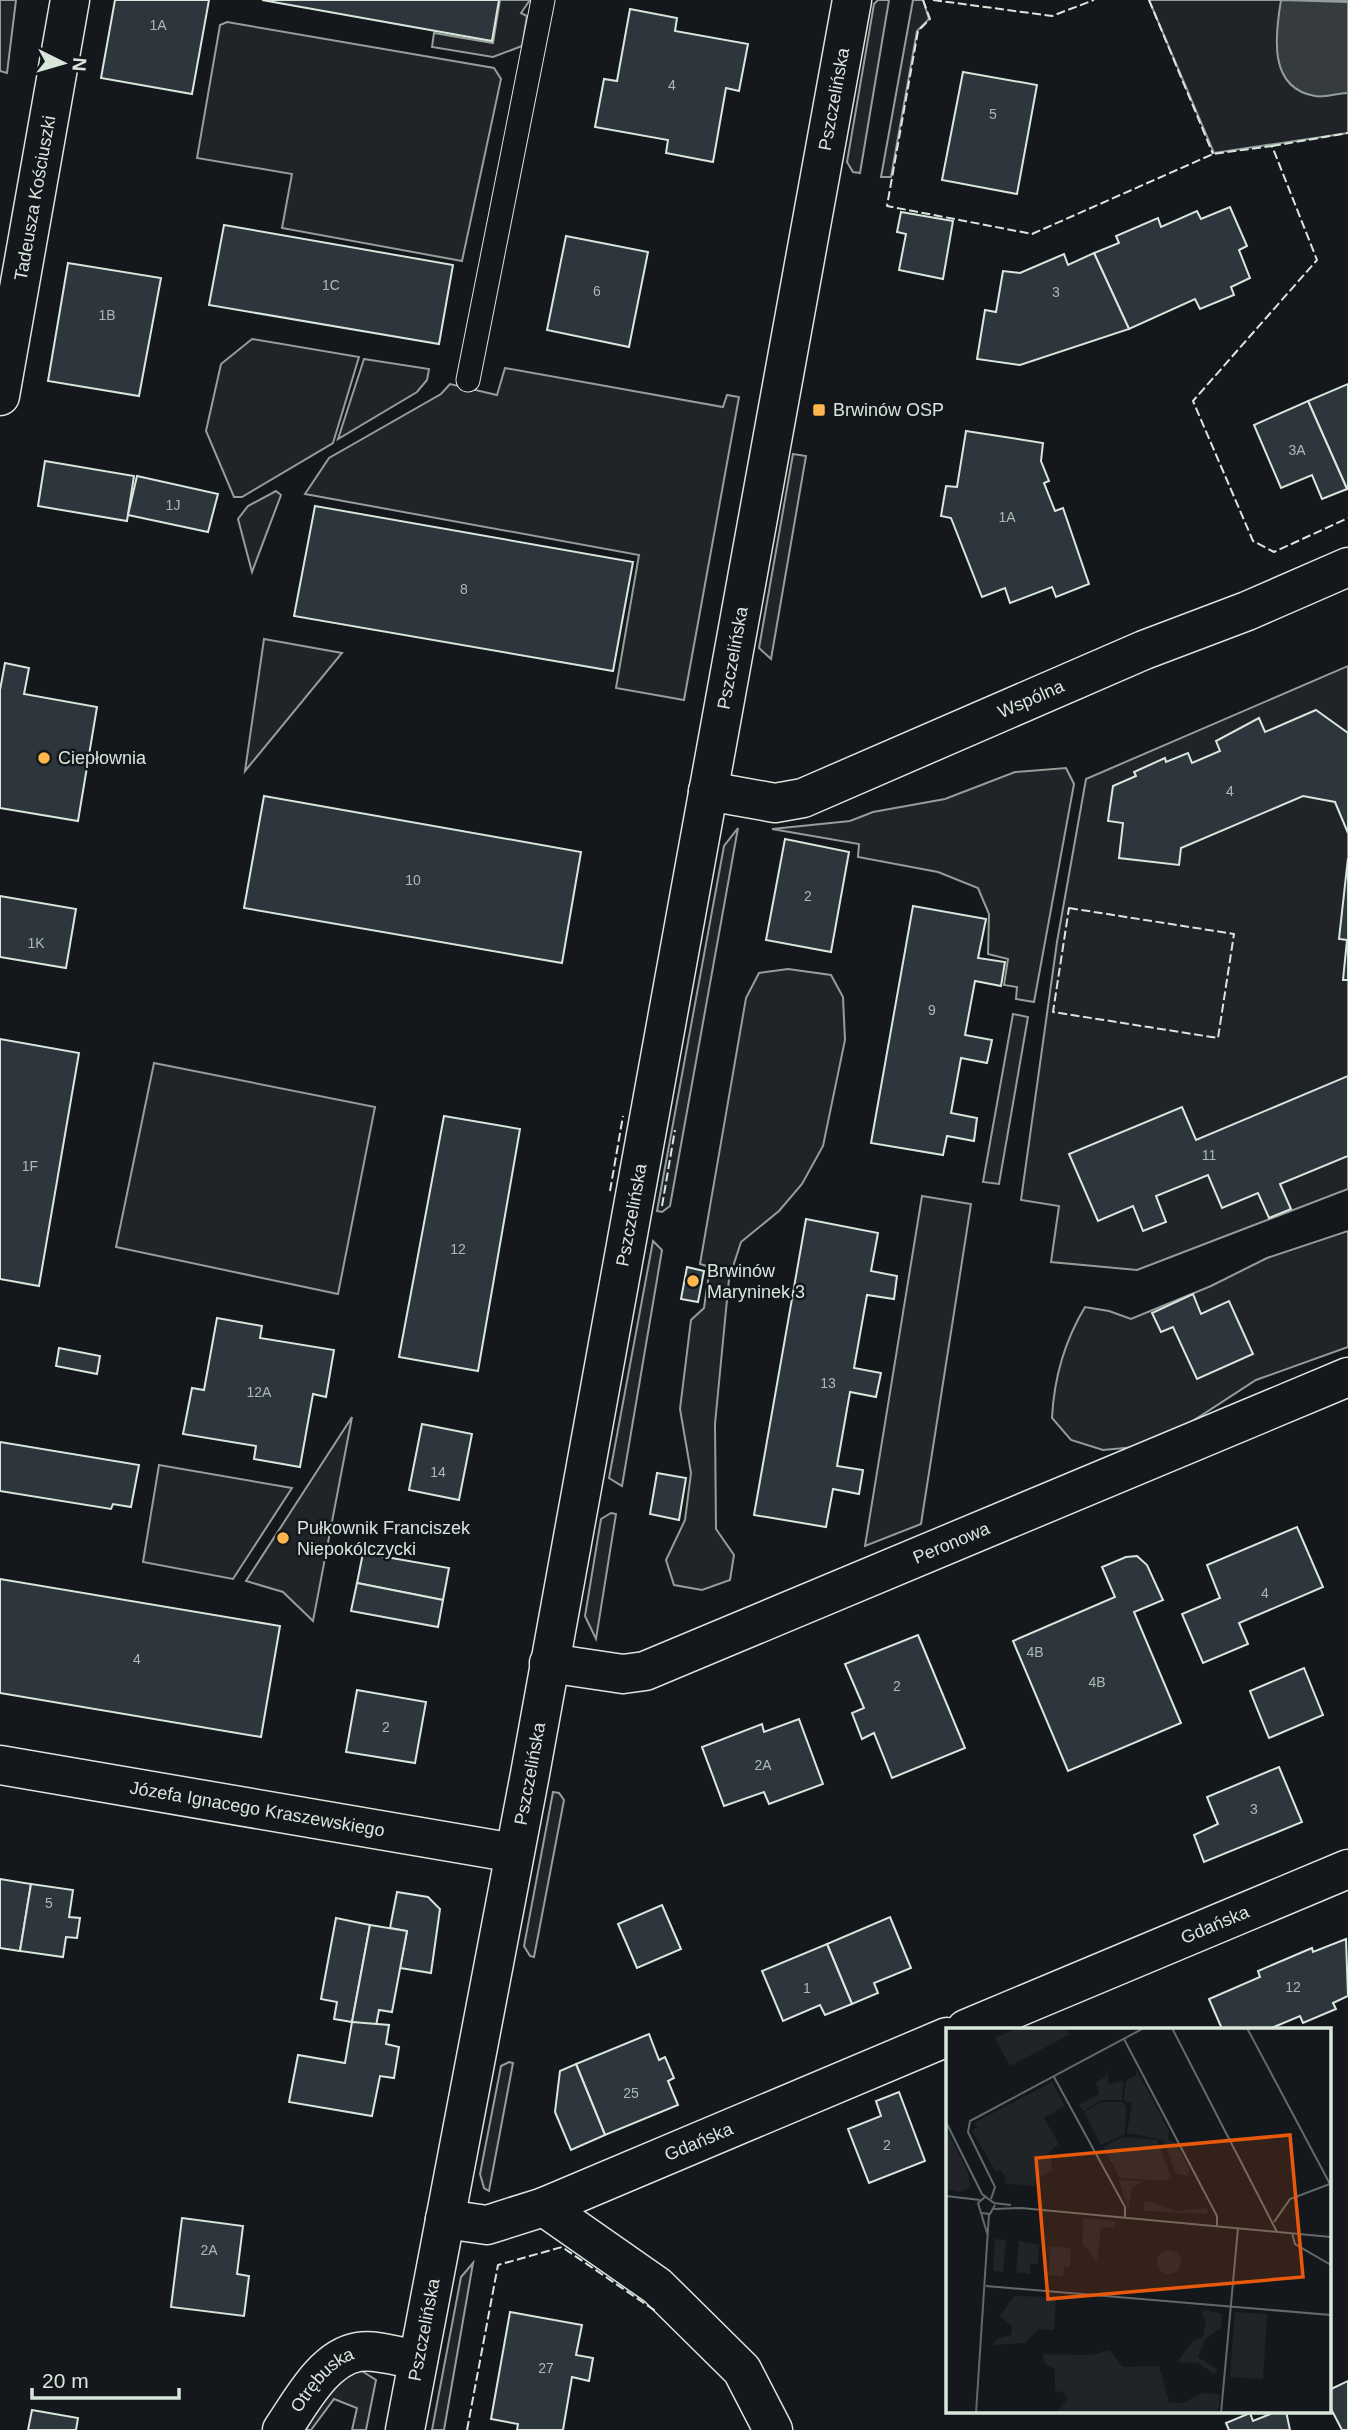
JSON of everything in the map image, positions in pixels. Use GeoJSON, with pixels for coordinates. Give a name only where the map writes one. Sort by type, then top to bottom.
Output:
{"type":"FeatureCollection","features":[{"type":"Feature","properties":{"kind":"street","name":"Tadeusza Kościuszki"},"geometry":{"type":"LineString","coordinates":[[0,396],[4,346],[69,0]]}},
{"type":"Feature","properties":{"kind":"street","name":"Pszczelińska"},"geometry":{"type":"LineString","coordinates":[[405,2430],[549,1663],[852,0]]}},
{"type":"Feature","properties":{"kind":"street","name":"Wspólna"},"geometry":{"type":"LineString","coordinates":[[708,792],[775,803],[803,798],[1144,650],[1247,611],[1348,567]]}},
{"type":"Feature","properties":{"kind":"street","name":"Peronowa"},"geometry":{"type":"LineString","coordinates":[[549,1663],[623,1674],[645,1671],[1348,1377]]}},
{"type":"Feature","properties":{"kind":"street","name":"Józefa Ignacego Kraszewskiego"},"geometry":{"type":"LineString","coordinates":[[0,1765],[514,1853]]}},
{"type":"Feature","properties":{"kind":"street","name":"Gdańska"},"geometry":{"type":"LineString","coordinates":[[968,2028],[1348,1868]]}},
{"type":"Feature","properties":{"kind":"street","name":"Gdańska"},"geometry":{"type":"LineString","coordinates":[[445,2219],[487,2225],[544,2207],[946,2037]]}},
{"type":"Feature","properties":{"kind":"street"},"geometry":{"type":"LineString","coordinates":[[544,2207],[657,2286],[742,2370],[774,2430]]}},
{"type":"Feature","properties":{"kind":"street","name":"Otrębuska"},"geometry":{"type":"LineString","coordinates":[[282,2430],[319,2379],[343,2358],[367,2352],[418,2360]]}},
{"type":"Feature","properties":{"kind":"lane"},"geometry":{"type":"LineString","coordinates":[[468,380],[543,0]]}},
{"type":"Feature","properties":{"kind":"shaded area"},"geometry":{"type":"Polygon","coordinates":[[[0,0],[16,0],[7,73],[0,71],[0,0]]]}},
{"type":"Feature","properties":{"kind":"shaded area"},"geometry":{"type":"Polygon","coordinates":[[[500,0],[530,0],[521,13],[527,16],[522,46],[493,57],[432,47],[434,33],[493,43],[500,0]]]}},
{"type":"Feature","properties":{"kind":"shaded area"},"geometry":{"type":"Polygon","coordinates":[[[878,0],[889,0],[860,173],[853,172],[847,162],[874,4],[878,0]]]}},
{"type":"Feature","properties":{"kind":"shaded area"},"geometry":{"type":"Polygon","coordinates":[[[913,0],[923,0],[929,19],[917,31],[891,177],[881,177],[913,0]]]}},
{"type":"Feature","properties":{"kind":"shaded area"},"geometry":{"type":"Polygon","coordinates":[[[1149,0],[1348,0],[1348,133],[1214,153],[1149,0]]]}},
{"type":"Feature","properties":{"kind":"shaded area"},"geometry":{"type":"Polygon","coordinates":[[[1281,0],[1348,2],[1348,93],[1315,96],[1300,91],[1289,83],[1278,58],[1277,29],[1281,0]]]}},
{"type":"Feature","properties":{"kind":"shaded area"},"geometry":{"type":"Polygon","coordinates":[[[227,22],[494,68],[501,79],[462,261],[282,228],[292,174],[197,158],[220,25],[227,22]]]}},
{"type":"Feature","properties":{"kind":"shaded area"},"geometry":{"type":"Polygon","coordinates":[[[252,339],[359,357],[333,443],[242,497],[234,497],[206,431],[221,364],[252,339]]]}},
{"type":"Feature","properties":{"kind":"shaded area"},"geometry":{"type":"Polygon","coordinates":[[[364,359],[429,369],[427,380],[417,392],[338,439],[364,359]]]}},
{"type":"Feature","properties":{"kind":"shaded area"},"geometry":{"type":"Polygon","coordinates":[[[505,368],[723,407],[727,395],[739,397],[684,700],[616,688],[639,555],[305,494],[329,458],[441,394],[450,384],[497,395],[505,368]]]}},
{"type":"Feature","properties":{"kind":"shaded area"},"geometry":{"type":"Polygon","coordinates":[[[793,454],[806,456],[771,659],[759,648],[793,454]]]}},
{"type":"Feature","properties":{"kind":"shaded area"},"geometry":{"type":"Polygon","coordinates":[[[276,491],[281,495],[252,572],[238,519],[248,506],[276,491]]]}},
{"type":"Feature","properties":{"kind":"shaded area"},"geometry":{"type":"Polygon","coordinates":[[[264,639],[342,653],[245,771],[264,639]]]}},
{"type":"Feature","properties":{"kind":"shaded area"},"geometry":{"type":"Polygon","coordinates":[[[1348,666],[1348,1189],[1137,1270],[1051,1262],[1059,1206],[1021,1200],[1057,942],[1086,779],[1348,666]]]}},
{"type":"Feature","properties":{"kind":"shaded area"},"geometry":{"type":"Polygon","coordinates":[[[1066,768],[1074,784],[1034,1002],[1016,999],[1017,987],[1004,985],[1008,959],[988,954],[989,914],[978,888],[938,872],[858,857],[859,844],[772,829],[850,821],[873,812],[945,799],[1015,772],[1066,768]]]}},
{"type":"Feature","properties":{"kind":"shaded area"},"geometry":{"type":"Polygon","coordinates":[[[738,828],[670,1206],[662,1212],[657,1211],[724,846],[738,828]]]}},
{"type":"Feature","properties":{"kind":"shaded area"},"geometry":{"type":"Polygon","coordinates":[[[788,969],[831,975],[843,997],[845,1040],[823,1146],[802,1184],[779,1211],[741,1242],[729,1279],[715,1424],[716,1529],[734,1555],[730,1580],[702,1590],[674,1585],[666,1560],[685,1520],[691,1473],[680,1409],[691,1320],[704,1308],[710,1267],[700,1264],[746,998],[759,973],[788,969]]]}},
{"type":"Feature","properties":{"kind":"shaded area"},"geometry":{"type":"Polygon","coordinates":[[[1013,1014],[1028,1017],[999,1184],[983,1182],[1013,1014]]]}},
{"type":"Feature","properties":{"kind":"shaded area"},"geometry":{"type":"Polygon","coordinates":[[[154,1063],[375,1107],[338,1294],[116,1247],[154,1063]]]}},
{"type":"Feature","properties":{"kind":"shaded area"},"geometry":{"type":"Polygon","coordinates":[[[922,1196],[971,1204],[921,1524],[865,1546],[922,1196]]]}},
{"type":"Feature","properties":{"kind":"shaded area"},"geometry":{"type":"Polygon","coordinates":[[[1348,1231],[1348,1347],[1256,1380],[1188,1424],[1136,1447],[1103,1450],[1071,1440],[1052,1418],[1061,1360],[1085,1307],[1109,1311],[1131,1319],[1211,1286],[1267,1258],[1348,1231]]]}},
{"type":"Feature","properties":{"kind":"shaded area"},"geometry":{"type":"Polygon","coordinates":[[[653,1241],[662,1250],[622,1486],[609,1478],[653,1241]]]}},
{"type":"Feature","properties":{"kind":"shaded area"},"geometry":{"type":"Polygon","coordinates":[[[352,1417],[313,1621],[283,1592],[246,1581],[352,1417]]]}},
{"type":"Feature","properties":{"kind":"shaded area"},"geometry":{"type":"Polygon","coordinates":[[[159,1465],[292,1488],[233,1579],[143,1562],[159,1465]]]}},
{"type":"Feature","properties":{"kind":"shaded area"},"geometry":{"type":"Polygon","coordinates":[[[611,1513],[616,1514],[596,1639],[585,1616],[601,1519],[611,1513]]]}},
{"type":"Feature","properties":{"kind":"shaded area"},"geometry":{"type":"Polygon","coordinates":[[[553,1792],[559,1793],[564,1800],[534,1957],[530,1956],[524,1946],[553,1792]]]}},
{"type":"Feature","properties":{"kind":"shaded area"},"geometry":{"type":"Polygon","coordinates":[[[513,2063],[489,2191],[484,2188],[480,2174],[501,2066],[513,2063]]]}},
{"type":"Feature","properties":{"kind":"shaded area"},"geometry":{"type":"Polygon","coordinates":[[[473,2263],[444,2430],[432,2430],[461,2277],[473,2263]]]}},
{"type":"Feature","properties":{"kind":"shaded area"},"geometry":{"type":"Polygon","coordinates":[[[354,2366],[376,2380],[366,2430],[352,2430],[357,2408],[334,2399],[311,2430],[299,2430],[354,2366]]]}},
{"type":"Feature","properties":{"kind":"building"},"geometry":{"type":"Polygon","coordinates":[[[115,0],[209,0],[192,94],[101,78],[115,0]]]}},
{"type":"Feature","properties":{"kind":"building"},"geometry":{"type":"Polygon","coordinates":[[[262,0],[499,0],[492,41],[262,0]]]}},
{"type":"Feature","properties":{"kind":"building"},"geometry":{"type":"Polygon","coordinates":[[[630,9],[677,18],[675,31],[748,44],[739,91],[726,88],[713,162],[666,153],[668,140],[595,127],[604,79],[617,81],[630,9]]]}},
{"type":"Feature","properties":{"kind":"building"},"geometry":{"type":"Polygon","coordinates":[[[963,72],[1037,85],[1017,194],[942,180],[963,72]]]}},
{"type":"Feature","properties":{"kind":"building"},"geometry":{"type":"Polygon","coordinates":[[[1230,207],[1247,246],[1239,250],[1250,278],[1231,287],[1234,295],[1200,309],[1195,299],[1129,329],[1094,253],[1119,243],[1116,236],[1158,218],[1161,227],[1197,211],[1201,219],[1230,207]]]}},
{"type":"Feature","properties":{"kind":"building"},"geometry":{"type":"Polygon","coordinates":[[[901,212],[953,221],[943,279],[899,270],[906,234],[897,232],[901,212]]]}},
{"type":"Feature","properties":{"kind":"building"},"geometry":{"type":"Polygon","coordinates":[[[224,225],[453,265],[439,344],[209,305],[224,225]]]}},
{"type":"Feature","properties":{"kind":"building"},"geometry":{"type":"Polygon","coordinates":[[[566,236],[648,252],[629,347],[547,330],[566,236]]]}},
{"type":"Feature","properties":{"kind":"building"},"geometry":{"type":"Polygon","coordinates":[[[1094,253],[1129,329],[1020,365],[977,359],[985,310],[996,312],[1003,271],[1020,273],[1064,254],[1068,265],[1094,253]]]}},
{"type":"Feature","properties":{"kind":"building"},"geometry":{"type":"Polygon","coordinates":[[[68,263],[161,278],[139,396],[48,381],[68,263]]]}},
{"type":"Feature","properties":{"kind":"building"},"geometry":{"type":"Polygon","coordinates":[[[1348,384],[1348,488],[1347,489],[1308,401],[1348,384]]]}},
{"type":"Feature","properties":{"kind":"building"},"geometry":{"type":"Polygon","coordinates":[[[1308,401],[1347,489],[1322,499],[1312,475],[1281,488],[1254,425],[1308,401]]]}},
{"type":"Feature","properties":{"kind":"building"},"geometry":{"type":"Polygon","coordinates":[[[966,431],[1043,443],[1041,461],[1049,481],[1044,483],[1055,511],[1063,508],[1089,584],[1056,597],[1052,587],[1010,603],[1005,588],[982,597],[951,518],[941,516],[946,486],[957,487],[966,431]]]}},
{"type":"Feature","properties":{"kind":"building"},"geometry":{"type":"Polygon","coordinates":[[[45,461],[134,476],[127,521],[38,506],[45,461]]]}},
{"type":"Feature","properties":{"kind":"building"},"geometry":{"type":"Polygon","coordinates":[[[137,476],[218,494],[208,532],[128,515],[137,476]]]}},
{"type":"Feature","properties":{"kind":"building"},"geometry":{"type":"Polygon","coordinates":[[[315,506],[633,562],[613,671],[294,616],[315,506]]]}},
{"type":"Feature","properties":{"kind":"building","name":"Ciepłownia"},"geometry":{"type":"Polygon","coordinates":[[[5,663],[29,668],[24,694],[97,707],[78,821],[0,808],[0,690],[5,663]]]}},
{"type":"Feature","properties":{"kind":"building"},"geometry":{"type":"Polygon","coordinates":[[[1316,710],[1348,733],[1348,833],[1335,802],[1303,796],[1181,848],[1179,865],[1119,858],[1123,823],[1108,821],[1113,786],[1136,776],[1134,772],[1165,758],[1166,762],[1188,753],[1192,763],[1220,751],[1216,741],[1259,718],[1265,732],[1316,710]]]}},
{"type":"Feature","properties":{"kind":"building"},"geometry":{"type":"Polygon","coordinates":[[[264,796],[581,852],[562,963],[244,908],[264,796]]]}},
{"type":"Feature","properties":{"kind":"building"},"geometry":{"type":"Polygon","coordinates":[[[785,839],[849,852],[831,952],[766,940],[785,839]]]}},
{"type":"Feature","properties":{"kind":"building"},"geometry":{"type":"Polygon","coordinates":[[[1348,858],[1348,980],[1343,980],[1347,940],[1339,939],[1348,858]]]}},
{"type":"Feature","properties":{"kind":"building"},"geometry":{"type":"Polygon","coordinates":[[[0,896],[76,909],[66,968],[0,957],[0,896]]]}},
{"type":"Feature","properties":{"kind":"building"},"geometry":{"type":"Polygon","coordinates":[[[913,906],[986,919],[978,958],[1005,962],[1001,986],[975,981],[965,1035],[992,1040],[987,1063],[961,1058],[951,1113],[977,1118],[974,1141],[947,1136],[943,1155],[871,1143],[913,906]]]}},
{"type":"Feature","properties":{"kind":"building"},"geometry":{"type":"Polygon","coordinates":[[[0,1039],[79,1053],[39,1286],[0,1279],[0,1039]]]}},
{"type":"Feature","properties":{"kind":"building"},"geometry":{"type":"Polygon","coordinates":[[[1348,1076],[1348,1156],[1280,1184],[1291,1209],[1269,1218],[1258,1193],[1222,1208],[1208,1175],[1156,1196],[1166,1222],[1143,1231],[1133,1206],[1098,1221],[1069,1154],[1182,1107],[1196,1140],[1348,1076]]]}},
{"type":"Feature","properties":{"kind":"building"},"geometry":{"type":"Polygon","coordinates":[[[444,1116],[520,1129],[478,1371],[399,1357],[444,1116]]]}},
{"type":"Feature","properties":{"kind":"building"},"geometry":{"type":"Polygon","coordinates":[[[806,1219],[878,1233],[871,1271],[897,1276],[894,1299],[867,1295],[854,1368],[881,1373],[876,1397],[850,1392],[837,1466],[863,1470],[859,1494],[833,1489],[826,1527],[754,1515],[806,1219]]]}},
{"type":"Feature","properties":{"kind":"building","name":"Brwinów Maryninek 3"},"geometry":{"type":"Polygon","coordinates":[[[687,1267],[704,1271],[698,1302],[681,1299],[687,1267]]]}},
{"type":"Feature","properties":{"kind":"building"},"geometry":{"type":"Polygon","coordinates":[[[1193,1294],[1201,1314],[1229,1301],[1253,1354],[1197,1379],[1173,1327],[1161,1332],[1152,1313],[1193,1294]]]}},
{"type":"Feature","properties":{"kind":"building"},"geometry":{"type":"Polygon","coordinates":[[[217,1318],[262,1326],[260,1338],[334,1350],[326,1397],[313,1394],[300,1467],[254,1459],[256,1446],[183,1434],[192,1388],[204,1390],[217,1318]]]}},
{"type":"Feature","properties":{"kind":"building"},"geometry":{"type":"Polygon","coordinates":[[[59,1348],[100,1356],[97,1374],[56,1366],[59,1348]]]}},
{"type":"Feature","properties":{"kind":"building"},"geometry":{"type":"Polygon","coordinates":[[[422,1424],[472,1434],[459,1500],[409,1490],[422,1424]]]}},
{"type":"Feature","properties":{"kind":"building"},"geometry":{"type":"Polygon","coordinates":[[[0,1442],[139,1465],[131,1507],[113,1504],[111,1509],[0,1491],[0,1442]]]}},
{"type":"Feature","properties":{"kind":"building"},"geometry":{"type":"Polygon","coordinates":[[[657,1473],[686,1478],[679,1520],[650,1514],[657,1473]]]}},
{"type":"Feature","properties":{"kind":"building"},"geometry":{"type":"Polygon","coordinates":[[[1297,1527],[1323,1587],[1239,1623],[1248,1644],[1203,1663],[1182,1614],[1220,1598],[1207,1565],[1297,1527]]]}},
{"type":"Feature","properties":{"kind":"building"},"geometry":{"type":"Polygon","coordinates":[[[363,1553],[449,1568],[443,1600],[357,1583],[363,1553]]]}},
{"type":"Feature","properties":{"kind":"building"},"geometry":{"type":"Polygon","coordinates":[[[1137,1556],[1147,1565],[1163,1600],[1134,1612],[1181,1723],[1068,1771],[1013,1641],[1115,1597],[1102,1567],[1126,1557],[1137,1556]]]}},
{"type":"Feature","properties":{"kind":"building"},"geometry":{"type":"Polygon","coordinates":[[[0,1579],[280,1626],[261,1737],[0,1693],[0,1579]]]}},
{"type":"Feature","properties":{"kind":"building"},"geometry":{"type":"Polygon","coordinates":[[[357,1583],[443,1600],[438,1627],[351,1611],[357,1583]]]}},
{"type":"Feature","properties":{"kind":"building"},"geometry":{"type":"Polygon","coordinates":[[[918,1635],[965,1748],[892,1778],[874,1733],[862,1739],[852,1713],[864,1708],[845,1664],[918,1635]]]}},
{"type":"Feature","properties":{"kind":"building"},"geometry":{"type":"Polygon","coordinates":[[[1304,1668],[1323,1715],[1269,1738],[1250,1691],[1304,1668]]]}},
{"type":"Feature","properties":{"kind":"building"},"geometry":{"type":"Polygon","coordinates":[[[357,1690],[426,1702],[415,1763],[346,1752],[357,1690]]]}},
{"type":"Feature","properties":{"kind":"building"},"geometry":{"type":"Polygon","coordinates":[[[799,1719],[823,1784],[769,1804],[764,1792],[724,1806],[702,1747],[762,1724],[764,1732],[799,1719]]]}},
{"type":"Feature","properties":{"kind":"building"},"geometry":{"type":"Polygon","coordinates":[[[1279,1767],[1302,1822],[1204,1862],[1194,1835],[1218,1824],[1207,1797],[1279,1767]]]}},
{"type":"Feature","properties":{"kind":"building"},"geometry":{"type":"Polygon","coordinates":[[[0,1879],[31,1884],[20,1951],[0,1948],[0,1879]]]}},
{"type":"Feature","properties":{"kind":"building"},"geometry":{"type":"Polygon","coordinates":[[[31,1884],[73,1890],[69,1917],[80,1918],[77,1938],[66,1937],[63,1957],[20,1951],[31,1884]]]}},
{"type":"Feature","properties":{"kind":"building"},"geometry":{"type":"Polygon","coordinates":[[[397,1892],[428,1897],[440,1909],[431,1973],[400,1968],[407,1931],[390,1928],[397,1892]]]}},
{"type":"Feature","properties":{"kind":"building"},"geometry":{"type":"Polygon","coordinates":[[[662,1905],[681,1949],[637,1968],[618,1924],[662,1905]]]}},
{"type":"Feature","properties":{"kind":"building"},"geometry":{"type":"Polygon","coordinates":[[[890,1917],[911,1968],[874,1983],[878,1993],[852,2004],[827,1944],[890,1917]]]}},
{"type":"Feature","properties":{"kind":"building"},"geometry":{"type":"Polygon","coordinates":[[[336,1918],[370,1925],[352,2022],[334,2019],[337,2002],[321,1999],[336,1918]]]}},
{"type":"Feature","properties":{"kind":"building"},"geometry":{"type":"Polygon","coordinates":[[[370,1925],[407,1931],[392,2012],[379,2010],[376,2026],[352,2022],[370,1925]]]}},
{"type":"Feature","properties":{"kind":"building"},"geometry":{"type":"Polygon","coordinates":[[[1346,1939],[1348,1996],[1333,2003],[1336,2009],[1303,2023],[1300,2016],[1271,2028],[1222,2028],[1209,1999],[1260,1977],[1258,1971],[1312,1948],[1313,1952],[1346,1939]]]}},
{"type":"Feature","properties":{"kind":"building"},"geometry":{"type":"Polygon","coordinates":[[[827,1944],[852,2004],[825,2015],[820,2005],[783,2021],[762,1971],[827,1944]]]}},
{"type":"Feature","properties":{"kind":"building"},"geometry":{"type":"Polygon","coordinates":[[[352,2022],[389,2025],[386,2044],[399,2047],[394,2078],[380,2076],[372,2116],[289,2102],[298,2055],[345,2063],[352,2022]]]}},
{"type":"Feature","properties":{"kind":"building"},"geometry":{"type":"Polygon","coordinates":[[[649,2034],[659,2060],[665,2057],[674,2078],[668,2081],[678,2105],[605,2135],[576,2064],[649,2034]]]}},
{"type":"Feature","properties":{"kind":"building"},"geometry":{"type":"Polygon","coordinates":[[[576,2064],[605,2135],[571,2150],[555,2112],[560,2071],[576,2064]]]}},
{"type":"Feature","properties":{"kind":"building"},"geometry":{"type":"Polygon","coordinates":[[[899,2092],[925,2161],[869,2183],[848,2129],[881,2116],[876,2101],[899,2092]]]}},
{"type":"Feature","properties":{"kind":"building"},"geometry":{"type":"Polygon","coordinates":[[[182,2218],[243,2226],[237,2274],[249,2276],[244,2316],[171,2307],[182,2218]]]}},
{"type":"Feature","properties":{"kind":"building"},"geometry":{"type":"Polygon","coordinates":[[[510,2312],[582,2325],[576,2355],[593,2358],[589,2381],[572,2377],[563,2430],[517,2430],[518,2424],[491,2419],[510,2312]]]}},
{"type":"Feature","properties":{"kind":"building"},"geometry":{"type":"Polygon","coordinates":[[[1348,2381],[1348,2430],[1342,2430],[1330,2407],[1330,2390],[1348,2381]]]}},
{"type":"Feature","properties":{"kind":"building"},"geometry":{"type":"Polygon","coordinates":[[[32,2410],[78,2418],[76,2430],[28,2430],[32,2410]]]}},
{"type":"Feature","properties":{"kind":"building"},"geometry":{"type":"Polygon","coordinates":[[[1276,2412],[1286,2412],[1290,2430],[1229,2430],[1226,2423],[1250,2413],[1253,2421],[1276,2412]]]}},
{"type":"Feature","properties":{"kind":"fence"},"geometry":{"type":"LineString","coordinates":[[923,0],[930,19],[918,31],[887,206],[1032,234],[1213,154],[1272,146],[1317,260],[1193,401],[1253,541],[1274,552],[1348,518]]}},
{"type":"Feature","properties":{"kind":"fence"},"geometry":{"type":"LineString","coordinates":[[933,0],[1052,16],[1094,0]]}},
{"type":"Feature","properties":{"kind":"fence"},"geometry":{"type":"LineString","coordinates":[[1149,0],[1213,154]]}},
{"type":"Feature","properties":{"kind":"fence"},"geometry":{"type":"LineString","coordinates":[[1272,146],[1348,133]]}},
{"type":"Feature","properties":{"kind":"fence"},"geometry":{"type":"LineString","coordinates":[[1069,908],[1234,934],[1218,1038],[1053,1012],[1069,908]]}},
{"type":"Feature","properties":{"kind":"fence"},"geometry":{"type":"LineString","coordinates":[[610,1191],[623,1116]]}},
{"type":"Feature","properties":{"kind":"fence"},"geometry":{"type":"LineString","coordinates":[[662,1206],[675,1130]]}},
{"type":"Feature","properties":{"kind":"fence"},"geometry":{"type":"LineString","coordinates":[[467,2430],[498,2265],[562,2247],[657,2312]]}},
{"type":"Feature","properties":{"kind":"place","name":"Brwinów OSP"},"geometry":{"type":"Point","coordinates":[819,410]}},
{"type":"Feature","properties":{"kind":"place","name":"Ciepłownia"},"geometry":{"type":"Point","coordinates":[44,758]}},
{"type":"Feature","properties":{"kind":"place","name":"Brwinów Maryninek 3"},"geometry":{"type":"Point","coordinates":[693,1281]}},
{"type":"Feature","properties":{"kind":"place","name":"Pułkownik Franciszek Niepokólczycki"},"geometry":{"type":"Point","coordinates":[283,1538]}}]}
